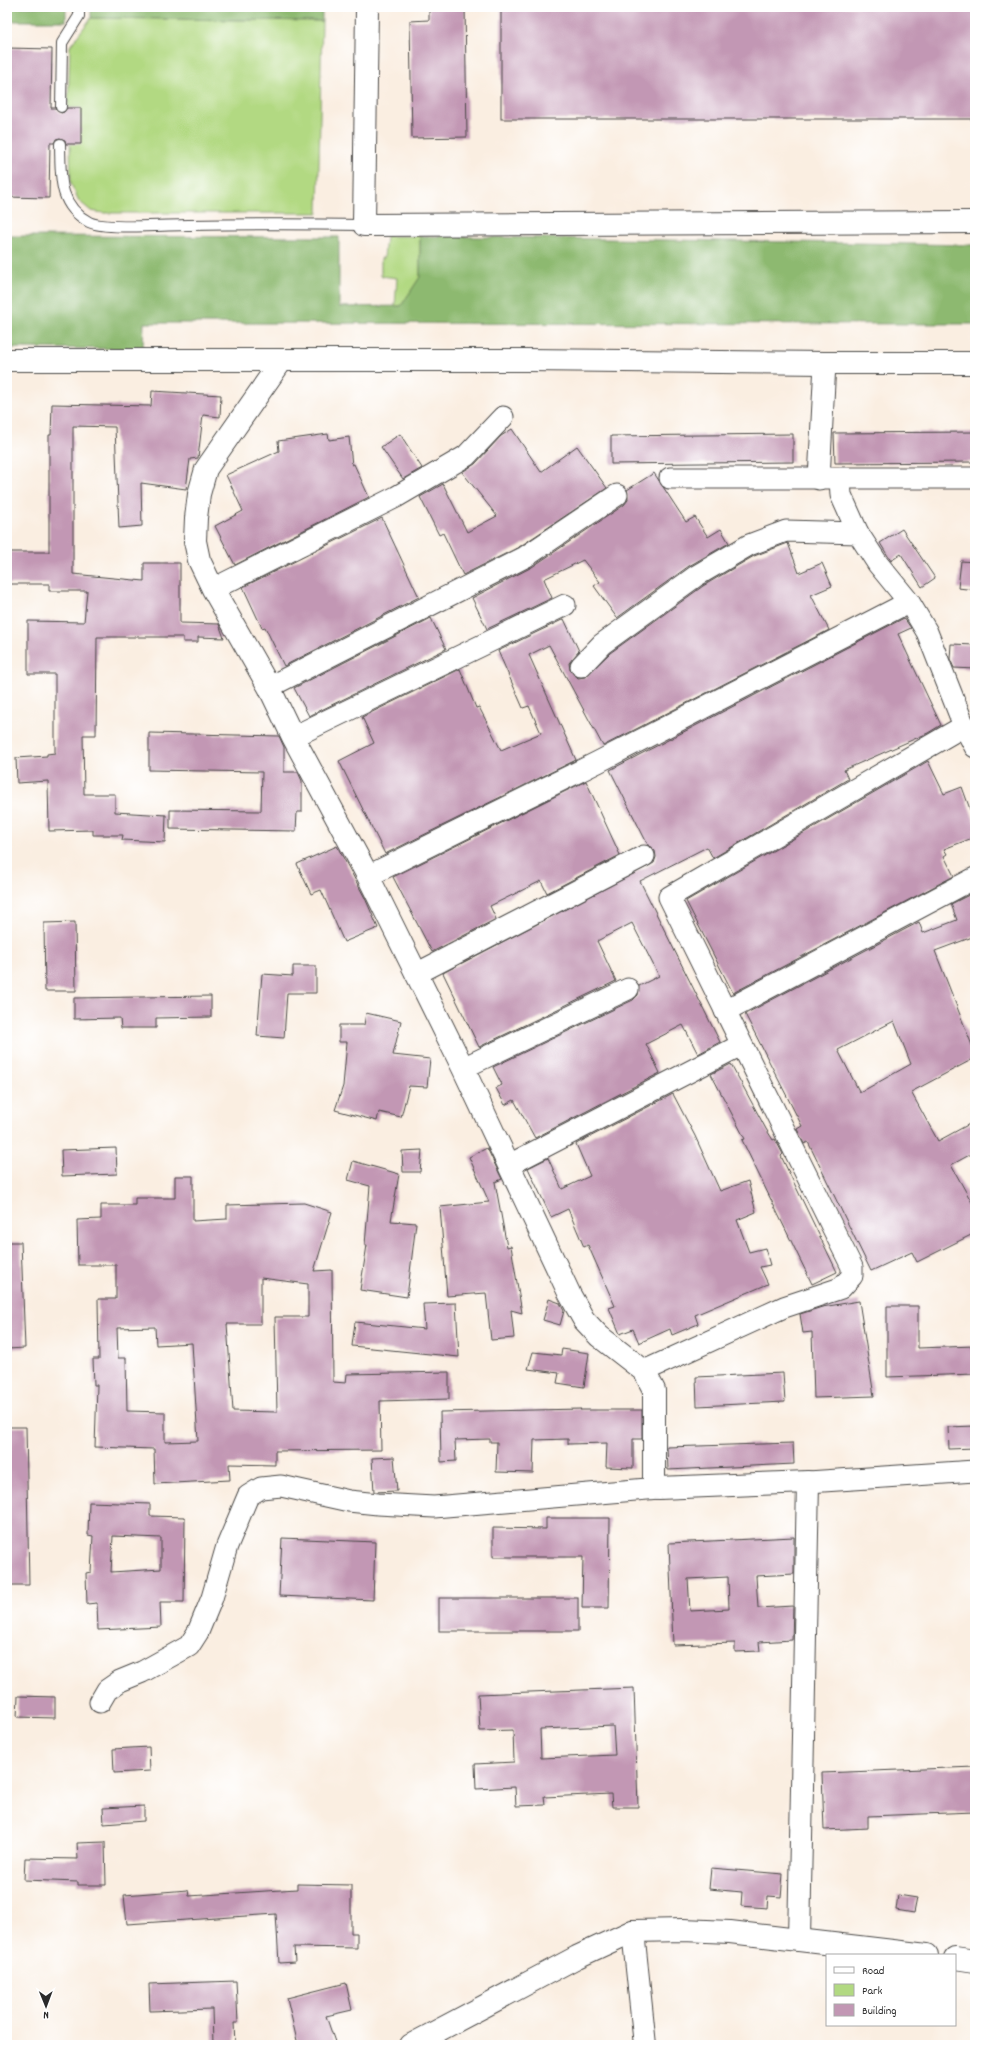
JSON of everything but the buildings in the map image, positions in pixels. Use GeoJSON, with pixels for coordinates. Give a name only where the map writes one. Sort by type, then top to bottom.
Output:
{"type":"FeatureCollection","features":[{"type":"Feature","properties":{"kind":"street"},"geometry":{"type":"LineString","coordinates":[[367,7],[364,225],[975,222]]}},
{"type":"Feature","properties":{"kind":"street"},"geometry":{"type":"LineString","coordinates":[[7,360],[526,360],[975,363]]}},
{"type":"Feature","properties":{"kind":"street"},"geometry":{"type":"LineString","coordinates":[[282,360],[206,469],[199,494],[195,541],[199,560],[213,589],[269,687],[293,737],[368,876],[463,1068],[570,1295],[584,1320],[599,1336],[644,1371],[654,1390],[654,1482],[659,1488]]}},
{"type":"Feature","properties":{"kind":"street"},"geometry":{"type":"LineString","coordinates":[[819,479],[826,363]]}},
{"type":"Feature","properties":{"kind":"street"},"geometry":{"type":"LineString","coordinates":[[213,589],[396,497],[441,471],[466,456],[503,417]]}},
{"type":"Feature","properties":{"kind":"street"},"geometry":{"type":"LineString","coordinates":[[670,478],[975,478]]}},
{"type":"Feature","properties":{"kind":"street"},"geometry":{"type":"LineString","coordinates":[[840,479],[841,495],[858,533],[878,564],[909,602],[927,632],[964,726],[975,747]]}},
{"type":"Feature","properties":{"kind":"street"},"geometry":{"type":"LineString","coordinates":[[269,687],[525,558],[617,495]]}},
{"type":"Feature","properties":{"kind":"street"},"geometry":{"type":"LineString","coordinates":[[581,666],[602,644],[696,576],[749,545],[786,531],[858,533]]}},
{"type":"Feature","properties":{"kind":"street"},"geometry":{"type":"LineString","coordinates":[[368,876],[591,765],[909,602]]}},
{"type":"Feature","properties":{"kind":"street"},"geometry":{"type":"LineString","coordinates":[[293,737],[565,605]]}},
{"type":"Feature","properties":{"kind":"street"},"geometry":{"type":"LineString","coordinates":[[644,1371],[784,1307],[841,1288],[852,1276],[852,1267],[741,1046],[669,897],[964,726]]}},
{"type":"Feature","properties":{"kind":"street"},"geometry":{"type":"LineString","coordinates":[[416,974],[644,856]]}},
{"type":"Feature","properties":{"kind":"street"},"geometry":{"type":"LineString","coordinates":[[725,1011],[975,878]]}},
{"type":"Feature","properties":{"kind":"street"},"geometry":{"type":"LineString","coordinates":[[463,1068],[628,989]]}},
{"type":"Feature","properties":{"kind":"street"},"geometry":{"type":"LineString","coordinates":[[509,1165],[741,1046]]}},
{"type":"Feature","properties":{"kind":"street"},"geometry":{"type":"LineString","coordinates":[[100,1702],[107,1690],[120,1681],[142,1672],[189,1646],[198,1632],[212,1598],[227,1546],[248,1496],[261,1488],[281,1486],[348,1501],[378,1504],[434,1506],[659,1488],[808,1482],[975,1471]]}},
{"type":"Feature","properties":{"kind":"street"},"geometry":{"type":"LineString","coordinates":[[799,1940],[808,1482]]}},
{"type":"Feature","properties":{"kind":"street"},"geometry":{"type":"LineString","coordinates":[[411,2045],[577,1957],[633,1932],[691,1930],[730,1932],[918,1954]]}},
{"type":"Feature","properties":{"kind":"street"},"geometry":{"type":"LineString","coordinates":[[633,1932],[645,2045]]}},
{"type":"Feature","properties":{"kind":"street"},"geometry":{"type":"LineString","coordinates":[[956,1958],[975,1961]]}},
{"type":"Feature","properties":{"kind":"lane"},"geometry":{"type":"LineString","coordinates":[[61,107],[62,43],[79,16],[79,7]]}},
{"type":"Feature","properties":{"kind":"lane"},"geometry":{"type":"LineString","coordinates":[[60,144],[63,194],[80,216],[89,222],[119,226],[232,224],[364,225]]}},
{"type":"Feature","properties":{"kind":"green space"},"geometry":{"type":"Polygon","coordinates":[[[7,7],[66,7],[66,21],[7,21],[7,7]]]}},
{"type":"Feature","properties":{"kind":"green space"},"geometry":{"type":"Polygon","coordinates":[[[91,7],[322,7],[322,21],[91,18],[91,7]]]}},
{"type":"Feature","properties":{"kind":"green space"},"geometry":{"type":"Polygon","coordinates":[[[91,18],[322,21],[318,213],[103,213],[91,211],[79,201],[71,184],[70,144],[81,108],[68,108],[70,46],[91,18]]]}},
{"type":"Feature","properties":{"kind":"green space"},"geometry":{"type":"Polygon","coordinates":[[[7,236],[339,237],[339,307],[401,306],[420,277],[420,236],[975,245],[975,324],[144,323],[143,349],[7,348],[7,236]]]}},
{"type":"Feature","properties":{"kind":"green space"},"geometry":{"type":"Polygon","coordinates":[[[386,236],[420,236],[420,277],[401,306],[395,306],[397,278],[381,276],[381,258],[384,258],[386,236]]]}}]}
